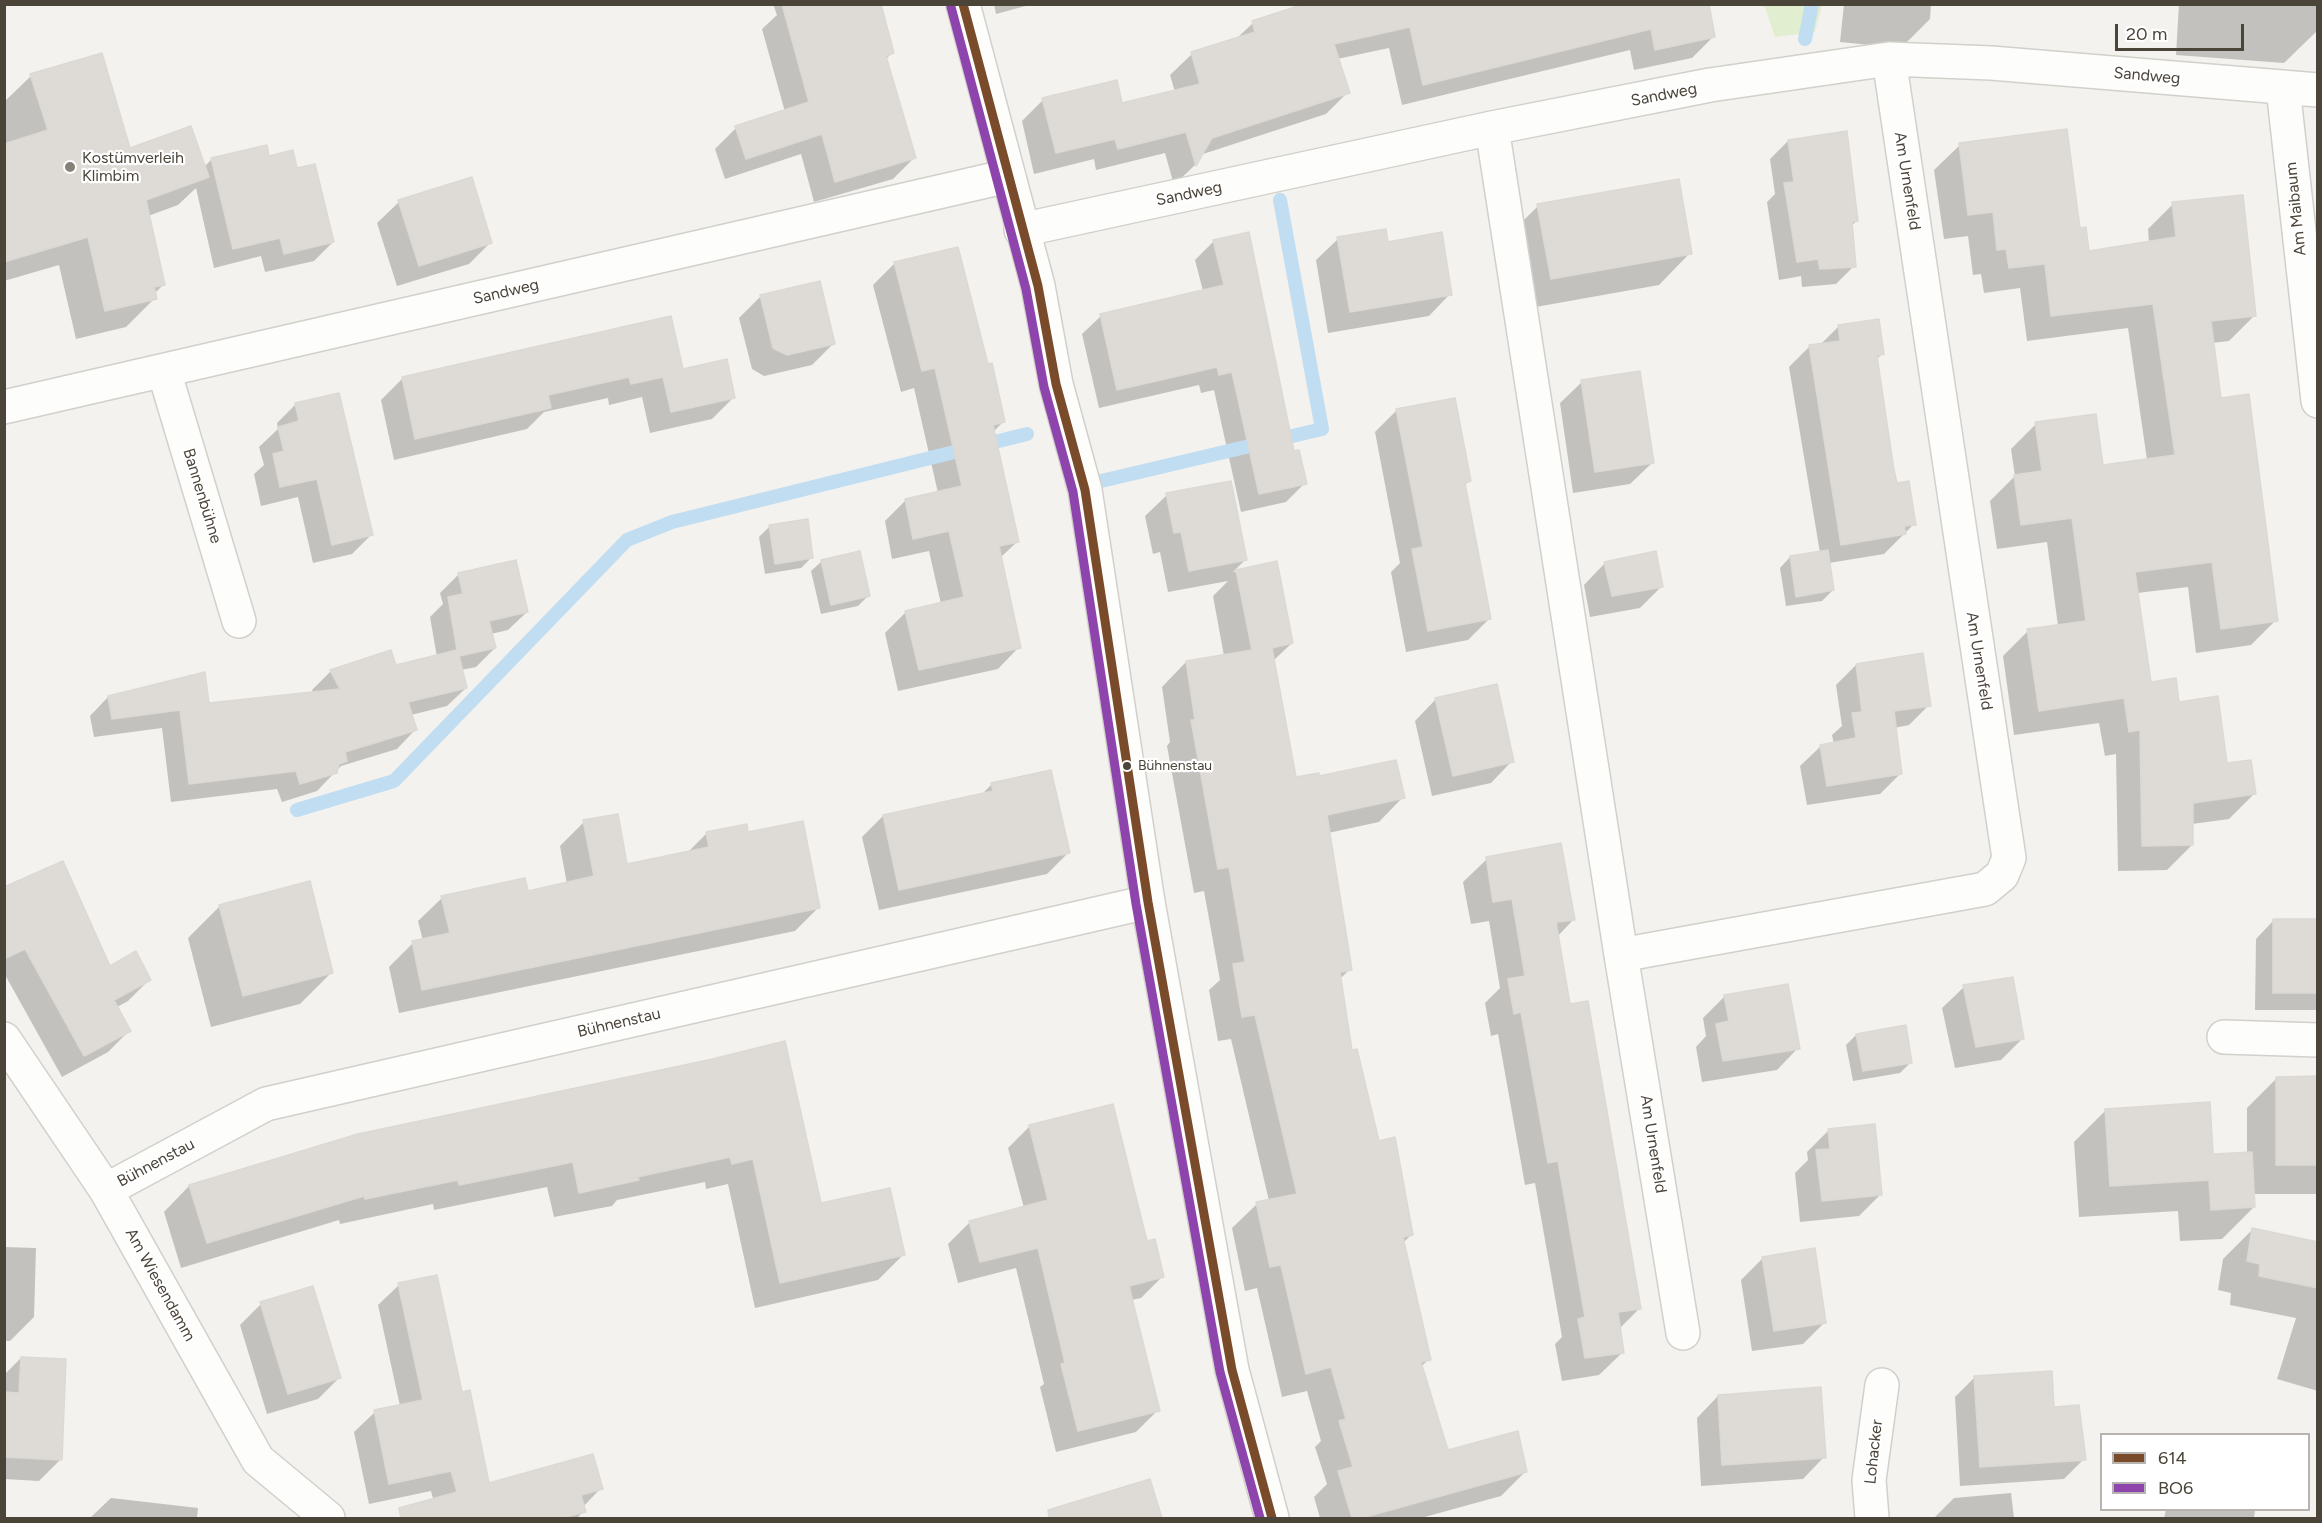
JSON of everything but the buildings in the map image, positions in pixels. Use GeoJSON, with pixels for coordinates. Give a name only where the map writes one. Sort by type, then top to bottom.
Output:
{"type":"FeatureCollection","features":[{"type":"Feature","properties":{"kind":"street"},"geometry":{"type":"LineString","coordinates":[[963,4],[1021,230],[1038,286],[1056,384],[1085,490],[1148,902],[1232,1370],[1272,1518]]}},
{"type":"Feature","properties":{"kind":"street","name":"Sandweg"},"geometry":{"type":"LineString","coordinates":[[1021,230],[1492,128],[1710,86],[1889,59],[1990,63],[2318,90]]}},
{"type":"Feature","properties":{"kind":"street","name":"Am Urnenfeld"},"geometry":{"type":"LineString","coordinates":[[1621,956],[1985,889],[2002,875],[2009,858],[1889,59]]}},
{"type":"Feature","properties":{"kind":"street","name":"Am Maibaum"},"geometry":{"type":"LineString","coordinates":[[2283,88],[2318,401]]}},
{"type":"Feature","properties":{"kind":"street","name":"Am Urnenfeld"},"geometry":{"type":"LineString","coordinates":[[1492,128],[1621,956],[1683,1333]]}},
{"type":"Feature","properties":{"kind":"street","name":"Sandweg"},"geometry":{"type":"LineString","coordinates":[[4,407],[1008,176]]}},
{"type":"Feature","properties":{"kind":"street","name":"Bannenbühne"},"geometry":{"type":"LineString","coordinates":[[164,371],[239,621]]}},
{"type":"Feature","properties":{"kind":"street","name":"Bühnenstau"},"geometry":{"type":"LineString","coordinates":[[106,1190],[266,1104],[1148,902]]}},
{"type":"Feature","properties":{"kind":"street"},"geometry":{"type":"LineString","coordinates":[[2224,1038],[2318,1040]]}},
{"type":"Feature","properties":{"kind":"street","name":"Am Wiesendamm"},"geometry":{"type":"LineString","coordinates":[[4,1039],[106,1190],[258,1460],[328,1518]]}},
{"type":"Feature","properties":{"kind":"street","name":"Lohacker"},"geometry":{"type":"LineString","coordinates":[[1872,1518],[1869,1480],[1882,1386]]}},
{"type":"Feature","properties":{"kind":"green space"},"geometry":{"type":"Polygon","coordinates":[[[1764,5],[1822,5],[1815,32],[1775,37],[1764,5]]]}},
{"type":"Feature","properties":{"kind":"waterway"},"geometry":{"type":"LineString","coordinates":[[1805,39],[1812,4]]}},
{"type":"Feature","properties":{"kind":"waterway"},"geometry":{"type":"LineString","coordinates":[[1097,482],[1322,429],[1280,200]]}},
{"type":"Feature","properties":{"kind":"waterway"},"geometry":{"type":"LineString","coordinates":[[297,810],[394,781],[627,540],[672,522],[1027,434]]}},
{"type":"Feature","properties":{"kind":"transit line","name":"614"},"geometry":{"type":"LineString","coordinates":[[963,4],[1038,286],[1056,384],[1085,490],[1148,902],[1232,1370],[1272,1518]]}},
{"type":"Feature","properties":{"kind":"transit line","name":"BO6"},"geometry":{"type":"LineString","coordinates":[[951,7],[1026,289],[1044,387],[1073,492],[1136,904],[1220,1372],[1260,1518]]}},
{"type":"Feature","properties":{"kind":"place","name":"Kostümverleih Klimbim"},"geometry":{"type":"Point","coordinates":[70,167]}},
{"type":"Feature","properties":{"kind":"place","name":"Bühnenstau"},"geometry":{"type":"Point","coordinates":[1127,766]}}]}
